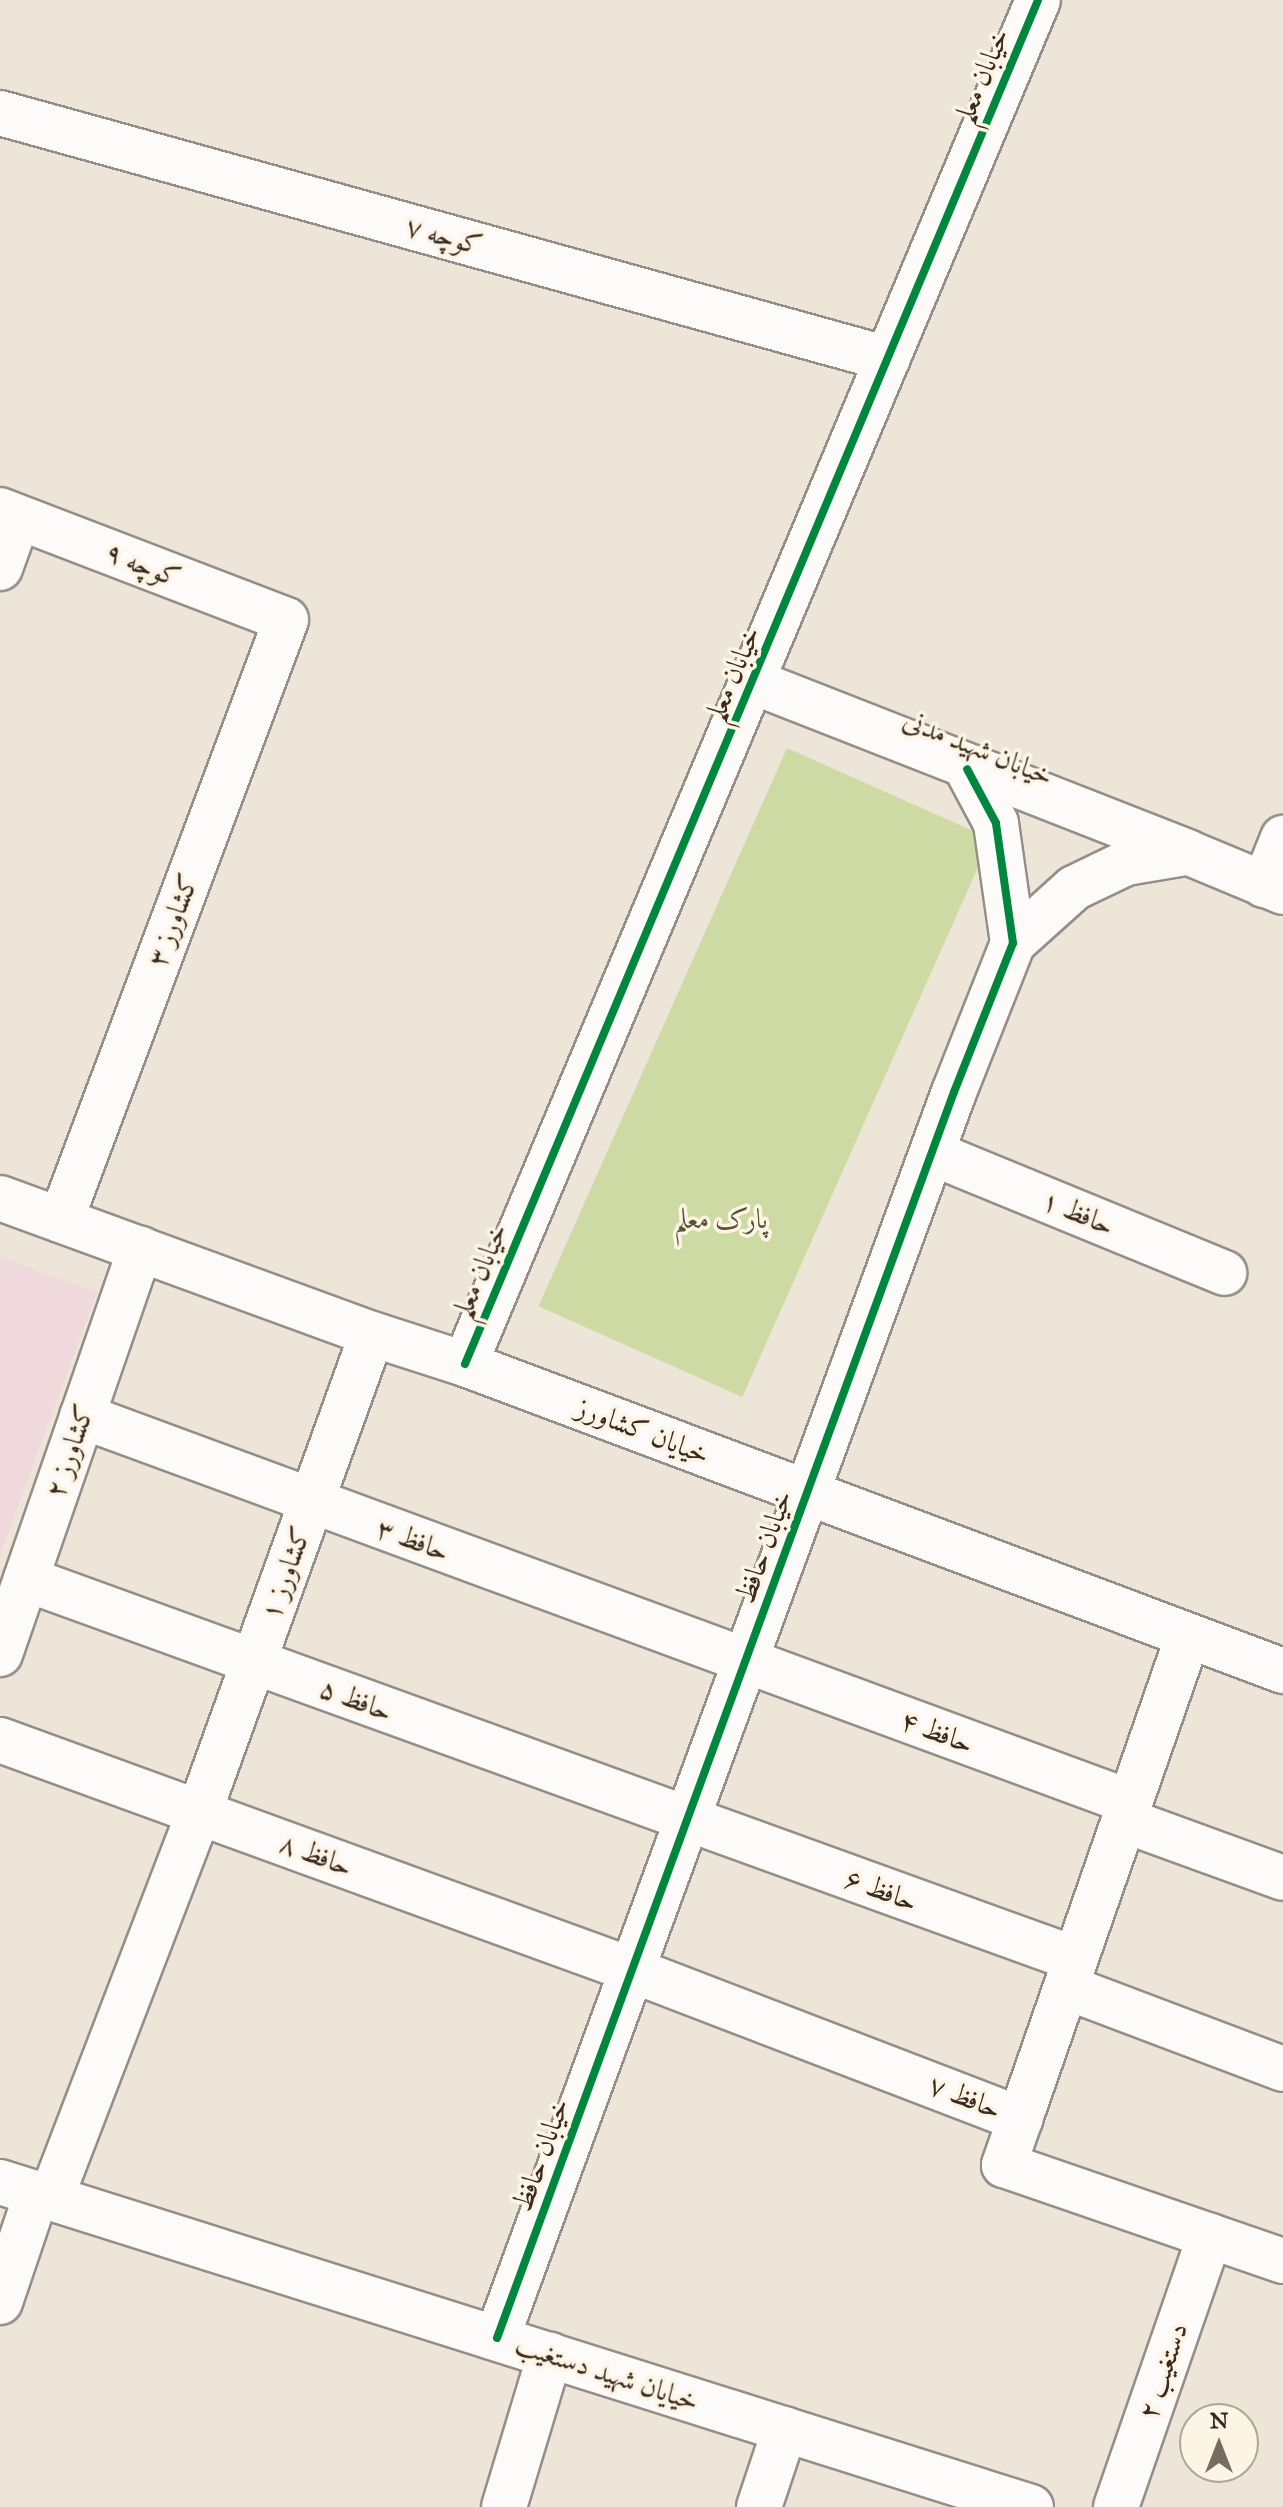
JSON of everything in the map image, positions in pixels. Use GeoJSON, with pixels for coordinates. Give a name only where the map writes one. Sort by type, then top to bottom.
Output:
{"type":"FeatureCollection","features":[{"type":"Feature","properties":{"kind":"street","name":"خیابان معلم"},"geometry":{"type":"LineString","coordinates":[[465,1364],[1038,0]]}},
{"type":"Feature","properties":{"kind":"street","name":"کوچه ۷"},"geometry":{"type":"LineString","coordinates":[[0,113],[888,359]]}},
{"type":"Feature","properties":{"kind":"street"},"geometry":{"type":"LineString","coordinates":[[0,568],[9,514]]}},
{"type":"Feature","properties":{"kind":"street","name":"کوچه ۹"},"geometry":{"type":"LineString","coordinates":[[9,514],[286,620]]}},
{"type":"Feature","properties":{"kind":"street","name":"کشاورز ۳"},"geometry":{"type":"LineString","coordinates":[[61,1220],[286,620]]}},
{"type":"Feature","properties":{"kind":"street","name":"خیابان شهید مدنی"},"geometry":{"type":"LineString","coordinates":[[754,682],[967,769],[1274,888]]}},
{"type":"Feature","properties":{"kind":"street","name":"خیابان حافظ"},"geometry":{"type":"LineString","coordinates":[[497,2338],[932,1153],[1013,943],[996,823],[967,769]]}},
{"type":"Feature","properties":{"kind":"street"},"geometry":{"type":"LineString","coordinates":[[1274,888],[1283,838]]}},
{"type":"Feature","properties":{"kind":"street"},"geometry":{"type":"LineString","coordinates":[[1013,943],[1074,888],[1126,863],[1187,852]]}},
{"type":"Feature","properties":{"kind":"street","name":"حافظ ۱"},"geometry":{"type":"LineString","coordinates":[[932,1153],[1224,1273]]}},
{"type":"Feature","properties":{"kind":"street","name":"خیایان کشاورز"},"geometry":{"type":"LineString","coordinates":[[0,1198],[372,1334],[465,1364],[1283,1671]]}},
{"type":"Feature","properties":{"kind":"street","name":"کشاورز ۲"},"geometry":{"type":"LineString","coordinates":[[0,1654],[140,1249]]}},
{"type":"Feature","properties":{"kind":"street","name":"کشاورز ۱"},"geometry":{"type":"LineString","coordinates":[[0,2302],[29,2191],[199,1813],[372,1334]]}},
{"type":"Feature","properties":{"kind":"street","name":"حافظ ۳"},"geometry":{"type":"LineString","coordinates":[[82,1416],[745,1663]]}},
{"type":"Feature","properties":{"kind":"street","name":"حافظ ۵"},"geometry":{"type":"LineString","coordinates":[[26,1579],[687,1820]]}},
{"type":"Feature","properties":{"kind":"street"},"geometry":{"type":"LineString","coordinates":[[1020,2119],[1188,1636]]}},
{"type":"Feature","properties":{"kind":"street","name":"حافظ ۴"},"geometry":{"type":"LineString","coordinates":[[745,1663],[1127,1811],[1283,1878]]}},
{"type":"Feature","properties":{"kind":"street","name":"حافظ ۸"},"geometry":{"type":"LineString","coordinates":[[0,1740],[632,1970]]}},
{"type":"Feature","properties":{"kind":"street","name":"حافظ ۶"},"geometry":{"type":"LineString","coordinates":[[687,1820],[1071,1973],[1283,2069]]}},
{"type":"Feature","properties":{"kind":"street","name":"حافظ ۷"},"geometry":{"type":"LineString","coordinates":[[632,1970],[1020,2119],[1004,2165],[1283,2261]]}},
{"type":"Feature","properties":{"kind":"street","name":"خیایان شهید دستغیب"},"geometry":{"type":"LineString","coordinates":[[29,2191],[1031,2507]]}},
{"type":"Feature","properties":{"kind":"street","name":"دستغیب ۲"},"geometry":{"type":"LineString","coordinates":[[1116,2507],[1210,2236]]}},
{"type":"Feature","properties":{"kind":"street"},"geometry":{"type":"LineString","coordinates":[[504,2507],[550,2355]]}},
{"type":"Feature","properties":{"kind":"street"},"geometry":{"type":"LineString","coordinates":[[759,2507],[785,2429]]}},
{"type":"Feature","properties":{"kind":"shaded area"},"geometry":{"type":"Polygon","coordinates":[[[0,1257],[97,1292],[0,1555],[0,1257]]]}},
{"type":"Feature","properties":{"kind":"green space","name":"پارک معلم"},"geometry":{"type":"Polygon","coordinates":[[[787,748],[991,839],[742,1397],[538,1306],[787,748]]]}},
{"type":"Feature","properties":{"kind":"cycle path"},"geometry":{"type":"LineString","coordinates":[[465,1364],[1038,0]]}},
{"type":"Feature","properties":{"kind":"cycle path"},"geometry":{"type":"LineString","coordinates":[[497,2338],[954,1092],[1013,943],[996,823],[967,769]]}}]}
